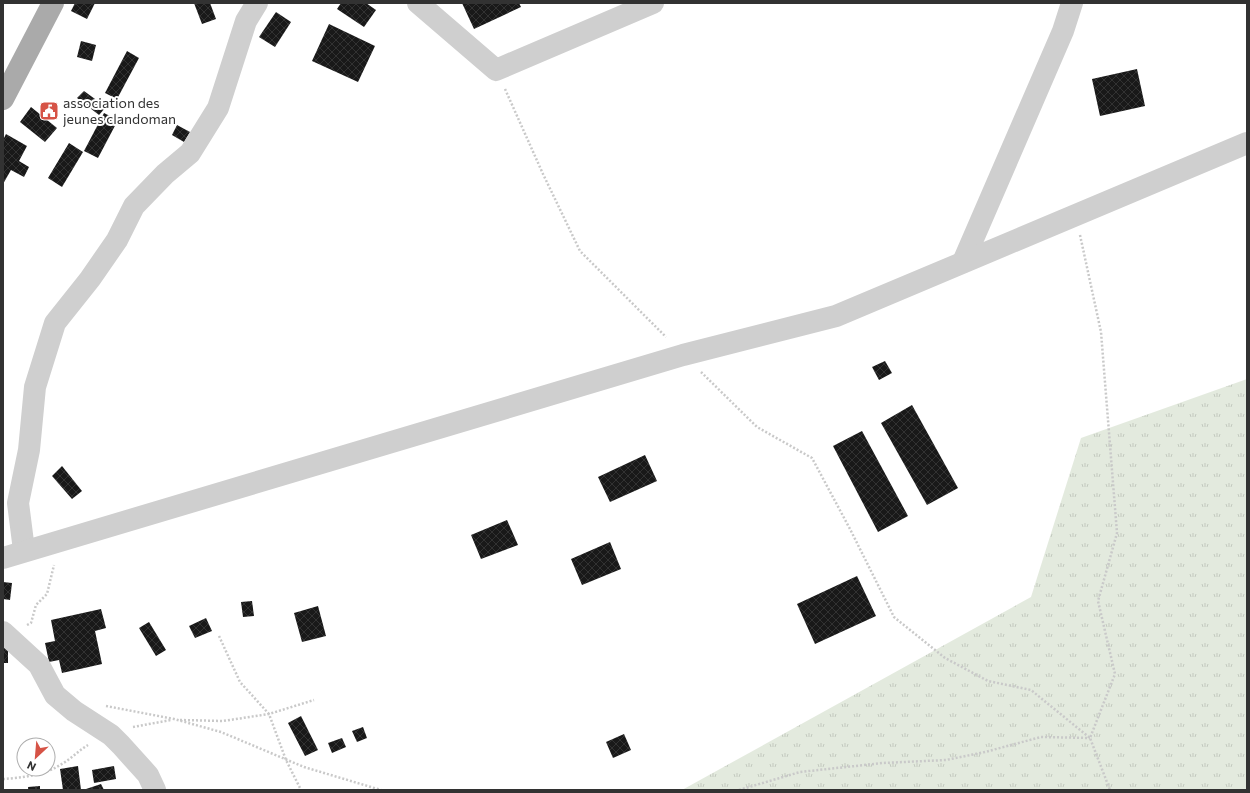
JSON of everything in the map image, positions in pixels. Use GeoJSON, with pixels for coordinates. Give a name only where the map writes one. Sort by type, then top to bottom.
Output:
{"type":"FeatureCollection","features":[{"type":"Feature","properties":{"kind":"main road"},"geometry":{"type":"LineString","coordinates":[[3,100],[53,3]]}},
{"type":"Feature","properties":{"kind":"street"},"geometry":{"type":"LineString","coordinates":[[24,550],[18,503],[29,450],[36,387],[55,322],[90,279],[117,240],[134,206],[164,174],[190,153],[218,108],[246,21],[257,3]]}},
{"type":"Feature","properties":{"kind":"street"},"geometry":{"type":"LineString","coordinates":[[418,3],[496,70],[653,3]]}},
{"type":"Feature","properties":{"kind":"street"},"geometry":{"type":"LineString","coordinates":[[962,262],[1064,31],[1072,3]]}},
{"type":"Feature","properties":{"kind":"street"},"geometry":{"type":"LineString","coordinates":[[3,558],[24,550],[683,355],[836,316],[1247,143]]}},
{"type":"Feature","properties":{"kind":"street"},"geometry":{"type":"LineString","coordinates":[[12,629],[39,665],[55,695],[74,711],[111,735],[148,775],[155,790]]}},
{"type":"Feature","properties":{"kind":"path"},"geometry":{"type":"LineString","coordinates":[[496,70],[542,174],[580,251],[757,427],[812,458],[850,529],[894,617],[944,658],[988,681],[1031,690],[1090,738],[1110,790]]}},
{"type":"Feature","properties":{"kind":"path"},"geometry":{"type":"LineString","coordinates":[[1076,215],[1101,332],[1117,533],[1098,601],[1114,674],[1090,738]]}},
{"type":"Feature","properties":{"kind":"path"},"geometry":{"type":"LineString","coordinates":[[12,629],[31,623],[36,605],[47,594],[53,573],[58,541]]}},
{"type":"Feature","properties":{"kind":"path"},"geometry":{"type":"LineString","coordinates":[[219,636],[240,682],[269,714],[286,760],[302,790]]}},
{"type":"Feature","properties":{"kind":"path"},"geometry":{"type":"LineString","coordinates":[[3,779],[17,778],[52,770],[99,738],[137,725],[174,719],[223,721],[269,714],[314,700]]}},
{"type":"Feature","properties":{"kind":"path"},"geometry":{"type":"LineString","coordinates":[[100,704],[174,719],[221,732],[304,767],[381,790]]}},
{"type":"Feature","properties":{"kind":"path"},"geometry":{"type":"LineString","coordinates":[[739,790],[800,772],[883,763],[946,760],[985,752],[1041,737],[1090,738]]}},
{"type":"Feature","properties":{"kind":"green space"},"geometry":{"type":"Polygon","coordinates":[[[1247,379],[1247,790],[682,790],[1031,597],[1081,438],[1247,379]]]}},
{"type":"Feature","properties":{"kind":"building"},"geometry":{"type":"Polygon","coordinates":[[[75,3],[95,3],[87,19],[71,11],[75,3]]]}},
{"type":"Feature","properties":{"kind":"building"},"geometry":{"type":"Polygon","coordinates":[[[194,3],[210,3],[216,19],[202,24],[194,3]]]}},
{"type":"Feature","properties":{"kind":"building"},"geometry":{"type":"Polygon","coordinates":[[[341,3],[366,3],[376,10],[364,27],[337,9],[341,3]]]}},
{"type":"Feature","properties":{"kind":"building"},"geometry":{"type":"Polygon","coordinates":[[[462,3],[519,3],[521,7],[474,29],[462,3]]]}},
{"type":"Feature","properties":{"kind":"building"},"geometry":{"type":"Polygon","coordinates":[[[276,12],[291,22],[275,47],[259,37],[276,12]]]}},
{"type":"Feature","properties":{"kind":"building"},"geometry":{"type":"Polygon","coordinates":[[[329,24],[375,46],[358,82],[312,61],[329,24]]]}},
{"type":"Feature","properties":{"kind":"building"},"geometry":{"type":"Polygon","coordinates":[[[81,41],[96,45],[92,61],[77,57],[81,41]]]}},
{"type":"Feature","properties":{"kind":"building"},"geometry":{"type":"Polygon","coordinates":[[[127,51],[139,58],[117,99],[105,93],[127,51]]]}},
{"type":"Feature","properties":{"kind":"building"},"geometry":{"type":"Polygon","coordinates":[[[1137,69],[1145,106],[1100,116],[1092,79],[1137,69]]]}},
{"type":"Feature","properties":{"kind":"building"},"geometry":{"type":"Polygon","coordinates":[[[84,91],[106,107],[99,115],[77,98],[84,91]]]}},
{"type":"Feature","properties":{"kind":"building"},"geometry":{"type":"Polygon","coordinates":[[[47,104],[56,113],[50,118],[42,110],[47,104]]]}},
{"type":"Feature","properties":{"kind":"building"},"geometry":{"type":"Polygon","coordinates":[[[31,107],[57,128],[45,142],[20,122],[31,107]]]}},
{"type":"Feature","properties":{"kind":"building"},"geometry":{"type":"Polygon","coordinates":[[[104,113],[118,120],[98,158],[84,151],[104,113]]]}},
{"type":"Feature","properties":{"kind":"building"},"geometry":{"type":"Polygon","coordinates":[[[177,125],[190,132],[184,142],[172,135],[177,125]]]}},
{"type":"Feature","properties":{"kind":"building"},"geometry":{"type":"Polygon","coordinates":[[[6,134],[27,146],[19,161],[29,167],[24,177],[11,170],[3,184],[3,140],[6,134]]]}},
{"type":"Feature","properties":{"kind":"building"},"geometry":{"type":"Polygon","coordinates":[[[69,143],[83,152],[62,187],[48,178],[69,143]]]}},
{"type":"Feature","properties":{"kind":"building"},"geometry":{"type":"Polygon","coordinates":[[[885,361],[892,373],[879,380],[872,367],[885,361]]]}},
{"type":"Feature","properties":{"kind":"building"},"geometry":{"type":"Polygon","coordinates":[[[912,405],[958,488],[927,505],[881,423],[912,405]]]}},
{"type":"Feature","properties":{"kind":"building"},"geometry":{"type":"Polygon","coordinates":[[[862,431],[908,516],[878,532],[833,446],[862,431]]]}},
{"type":"Feature","properties":{"kind":"building"},"geometry":{"type":"Polygon","coordinates":[[[645,455],[657,481],[610,502],[598,477],[645,455]]]}},
{"type":"Feature","properties":{"kind":"building"},"geometry":{"type":"Polygon","coordinates":[[[62,466],[82,491],[72,499],[52,476],[62,466]]]}},
{"type":"Feature","properties":{"kind":"building"},"geometry":{"type":"Polygon","coordinates":[[[507,520],[518,545],[481,559],[471,535],[507,520]]]}},
{"type":"Feature","properties":{"kind":"building"},"geometry":{"type":"Polygon","coordinates":[[[610,542],[621,569],[582,585],[571,559],[610,542]]]}},
{"type":"Feature","properties":{"kind":"building"},"geometry":{"type":"Polygon","coordinates":[[[857,576],[876,616],[815,644],[797,604],[857,576]]]}},
{"type":"Feature","properties":{"kind":"building"},"geometry":{"type":"Polygon","coordinates":[[[3,582],[12,583],[10,600],[3,599],[3,582]]]}},
{"type":"Feature","properties":{"kind":"building"},"geometry":{"type":"Polygon","coordinates":[[[252,601],[254,616],[243,617],[241,602],[252,601]]]}},
{"type":"Feature","properties":{"kind":"building"},"geometry":{"type":"Polygon","coordinates":[[[318,606],[326,636],[302,642],[294,613],[318,606]]]}},
{"type":"Feature","properties":{"kind":"building"},"geometry":{"type":"Polygon","coordinates":[[[101,609],[106,628],[95,631],[102,664],[62,673],[59,660],[49,662],[45,643],[55,641],[51,620],[101,609]]]}},
{"type":"Feature","properties":{"kind":"building"},"geometry":{"type":"Polygon","coordinates":[[[206,618],[212,631],[195,638],[189,626],[206,618]]]}},
{"type":"Feature","properties":{"kind":"building"},"geometry":{"type":"Polygon","coordinates":[[[149,622],[166,650],[156,656],[139,628],[149,622]]]}},
{"type":"Feature","properties":{"kind":"building"},"geometry":{"type":"Polygon","coordinates":[[[3,640],[8,641],[8,663],[3,663],[3,640]]]}},
{"type":"Feature","properties":{"kind":"building"},"geometry":{"type":"Polygon","coordinates":[[[301,716],[318,750],[305,756],[288,723],[301,716]]]}},
{"type":"Feature","properties":{"kind":"building"},"geometry":{"type":"Polygon","coordinates":[[[363,727],[367,738],[357,742],[352,731],[363,727]]]}},
{"type":"Feature","properties":{"kind":"building"},"geometry":{"type":"Polygon","coordinates":[[[624,734],[631,750],[613,758],[606,742],[624,734]]]}},
{"type":"Feature","properties":{"kind":"building"},"geometry":{"type":"Polygon","coordinates":[[[342,738],[346,747],[332,753],[328,743],[342,738]]]}},
{"type":"Feature","properties":{"kind":"building"},"geometry":{"type":"Polygon","coordinates":[[[78,766],[81,790],[63,790],[60,769],[78,766]]]}},
{"type":"Feature","properties":{"kind":"building"},"geometry":{"type":"Polygon","coordinates":[[[114,766],[116,779],[94,783],[92,770],[114,766]]]}},
{"type":"Feature","properties":{"kind":"building"},"geometry":{"type":"Polygon","coordinates":[[[101,784],[104,790],[83,790],[101,784]]]}},
{"type":"Feature","properties":{"kind":"building"},"geometry":{"type":"Polygon","coordinates":[[[40,786],[40,790],[28,790],[28,787],[40,786]]]}},
{"type":"Feature","properties":{"kind":"place","name":"association des jeunes clandoman"},"geometry":{"type":"Point","coordinates":[49,111]}}]}
